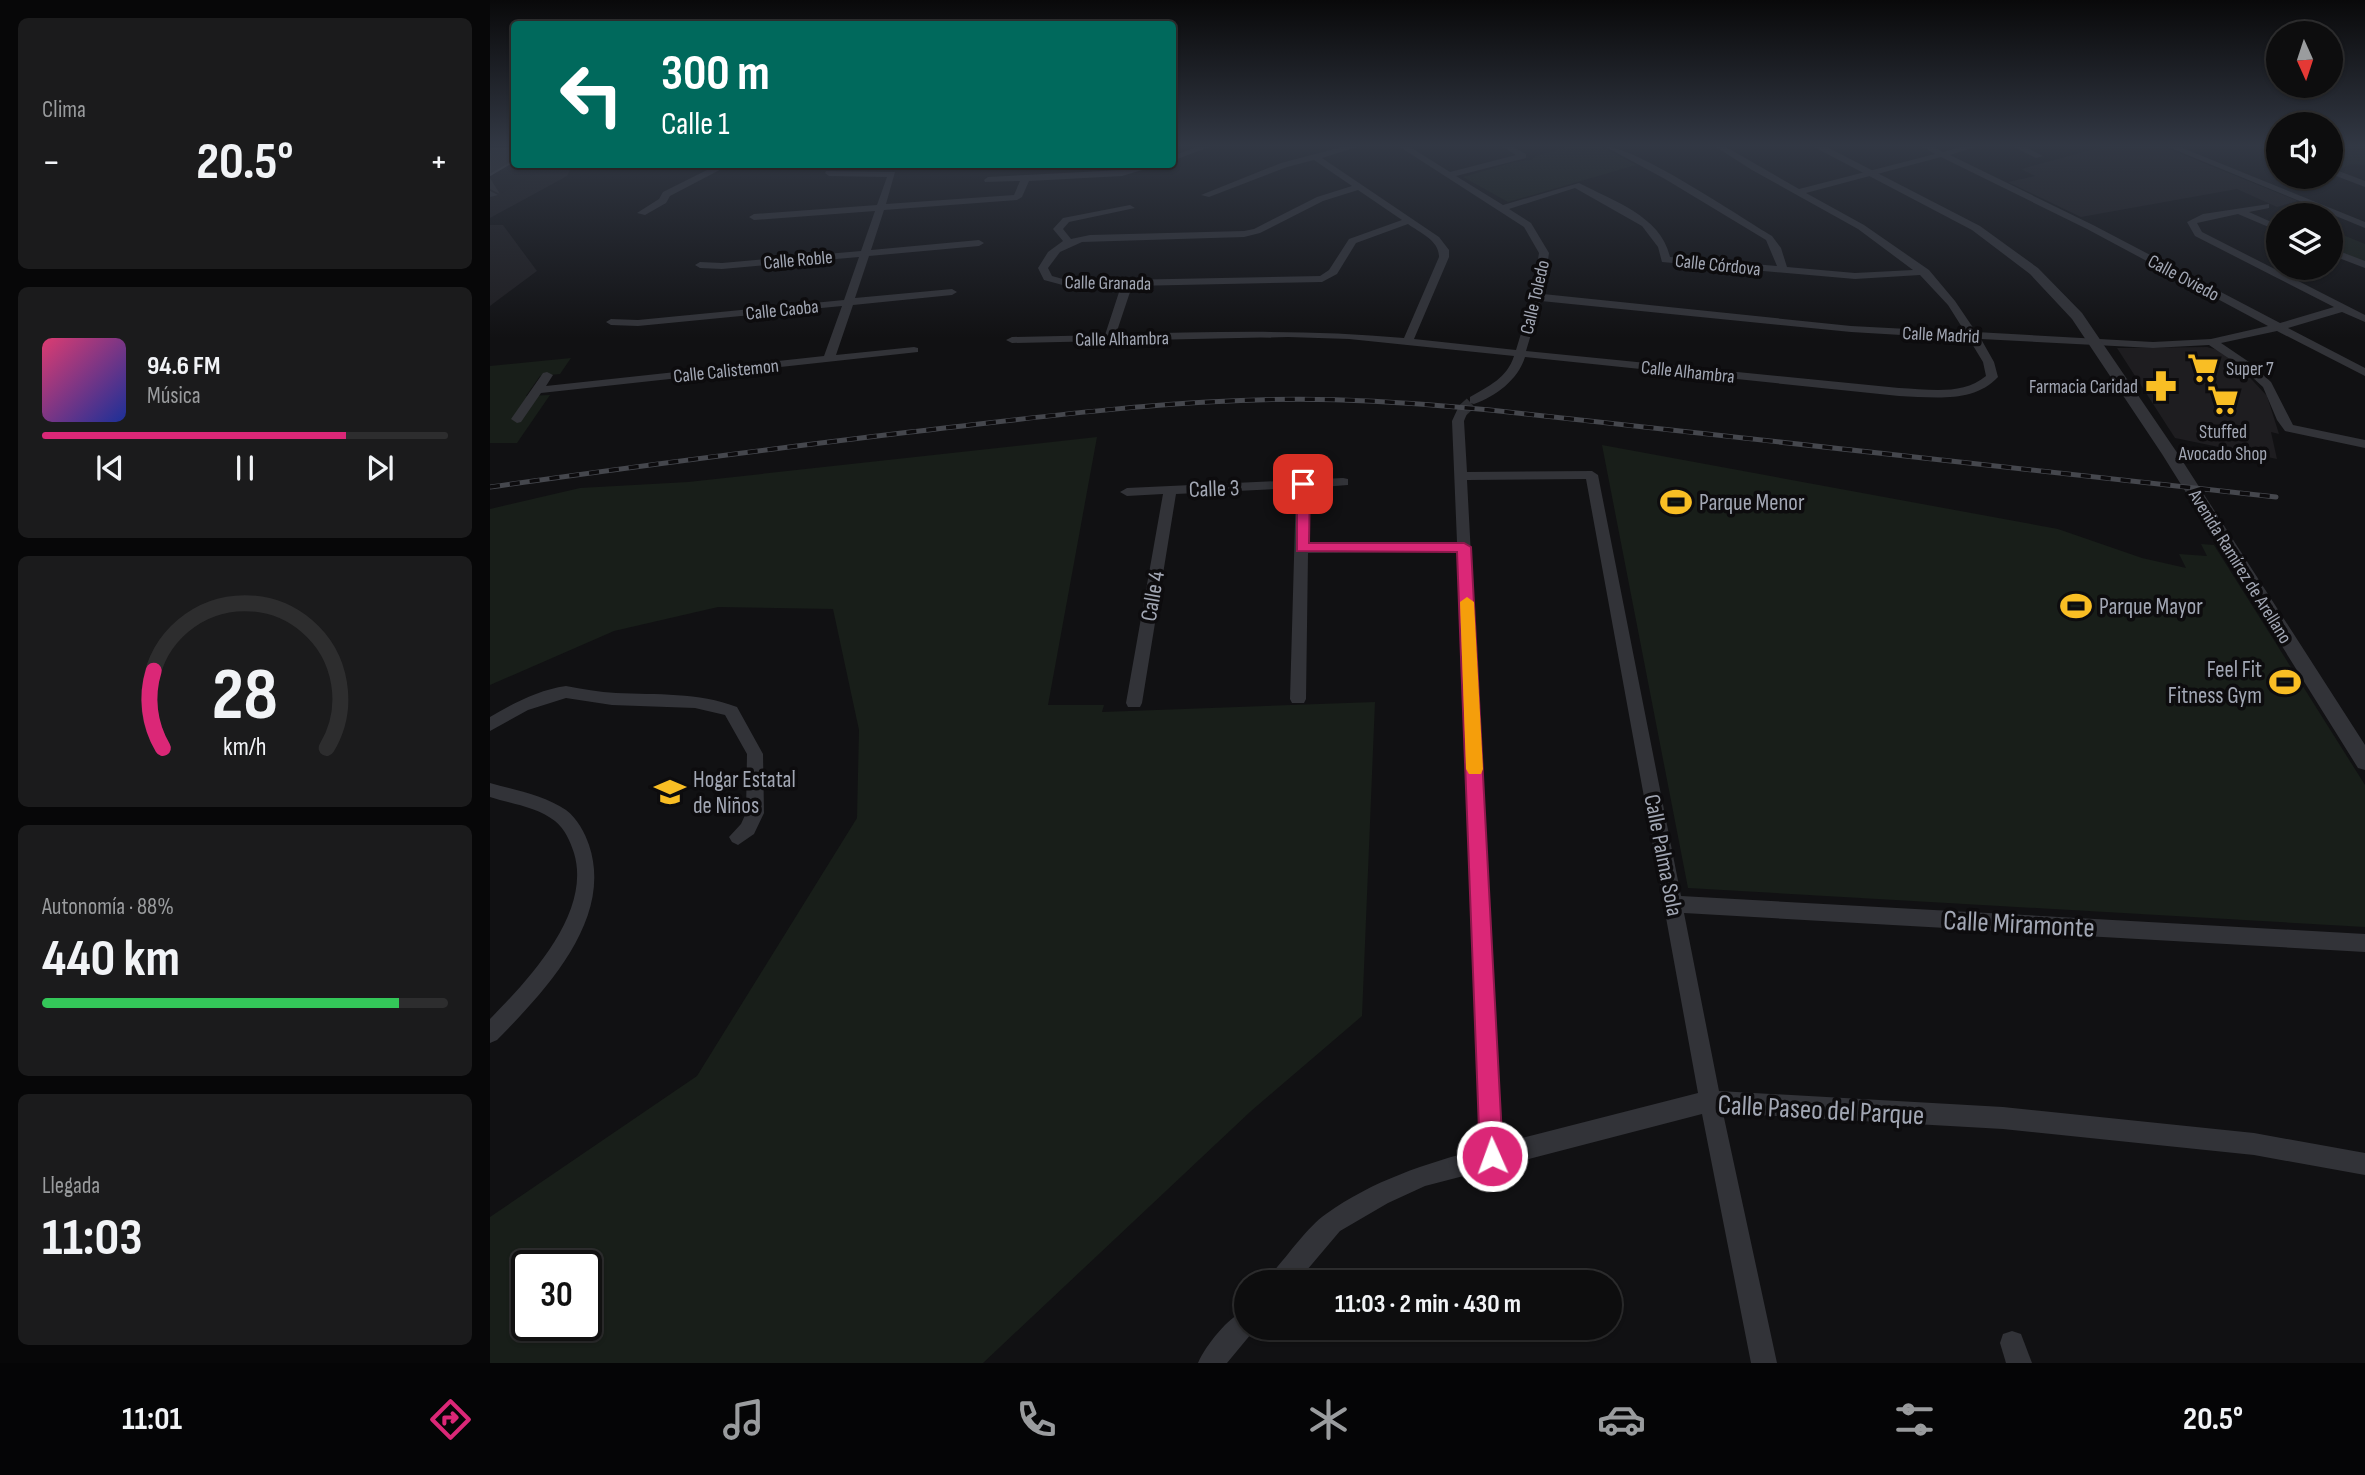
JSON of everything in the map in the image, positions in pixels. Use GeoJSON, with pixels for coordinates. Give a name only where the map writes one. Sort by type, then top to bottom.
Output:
{"type":"FeatureCollection","features":[{"type":"Feature","properties":{"kind":"street"},"geometry":{"type":"LineString","coordinates":[[642,213],[646,211]]}},
{"type":"Feature","properties":{"kind":"street"},"geometry":{"type":"LineString","coordinates":[[754,217],[844,211]]}},
{"type":"Feature","properties":{"kind":"street"},"geometry":{"type":"LineString","coordinates":[[830,359],[879,211]]}},
{"type":"Feature","properties":{"kind":"street"},"geometry":{"type":"LineString","coordinates":[[1069,242],[1058,229],[1066,220],[1116,211]]}},
{"type":"Feature","properties":{"kind":"street","name":"Calle Granada"},"geometry":{"type":"LineString","coordinates":[[1295,211],[1257,231],[1230,235],[1090,238],[1069,242],[1049,255],[1043,268],[1048,278],[1070,284],[1322,279],[1334,272],[1352,241],[1411,220]]}},
{"type":"Feature","properties":{"kind":"street"},"geometry":{"type":"LineString","coordinates":[[1396,211],[1440,243],[1444,257],[1408,341]]}},
{"type":"Feature","properties":{"kind":"street","name":"Calle Toledo"},"geometry":{"type":"LineString","coordinates":[[1461,476],[1458,421],[1468,405],[1503,383],[1516,368],[1545,261],[1542,244],[1528,225],[1507,211]]}},
{"type":"Feature","properties":{"kind":"street","name":"Calle Córdova"},"geometry":{"type":"LineString","coordinates":[[1622,211],[1658,234],[1666,246],[1666,260],[1854,276],[1925,272]]}},
{"type":"Feature","properties":{"kind":"street"},"geometry":{"type":"LineString","coordinates":[[1724,211],[1769,238],[1776,248],[1783,271]]}},
{"type":"Feature","properties":{"kind":"street","name":"Calle Alhambra"},"geometry":{"type":"LineString","coordinates":[[1012,341],[1288,334],[1408,341],[1899,392],[1957,393],[1986,385],[1992,372],[1952,301],[1925,272],[1876,235],[1832,211]]}},
{"type":"Feature","properties":{"kind":"street","name":"Avenida Ramírez de Arellano"},"geometry":{"type":"LineString","coordinates":[[1943,211],[2006,249],[2058,294],[2098,344],[2365,762]]}},
{"type":"Feature","properties":{"kind":"street","name":"Calle Oviedo"},"geometry":{"type":"LineString","coordinates":[[2056,211],[2365,373]]}},
{"type":"Feature","properties":{"kind":"street"},"geometry":{"type":"LineString","coordinates":[[2233,211],[2203,217],[2192,222],[2193,228],[2198,234],[2365,319]]}},
{"type":"Feature","properties":{"kind":"street"},"geometry":{"type":"LineString","coordinates":[[2237,211],[2266,223]]}},
{"type":"Feature","properties":{"kind":"street"},"geometry":{"type":"LineString","coordinates":[[2329,211],[2365,225]]}},
{"type":"Feature","properties":{"kind":"street","name":"Calle Roble"},"geometry":{"type":"LineString","coordinates":[[700,265],[722,266],[979,243]]}},
{"type":"Feature","properties":{"kind":"street"},"geometry":{"type":"LineString","coordinates":[[2343,256],[2365,265]]}},
{"type":"Feature","properties":{"kind":"street"},"geometry":{"type":"LineString","coordinates":[[1109,338],[1127,284]]}},
{"type":"Feature","properties":{"kind":"street","name":"Calle Caoba"},"geometry":{"type":"LineString","coordinates":[[611,322],[638,323],[953,292]]}},
{"type":"Feature","properties":{"kind":"street","name":"Calle Madrid"},"geometry":{"type":"LineString","coordinates":[[1537,297],[1851,329],[2098,344],[2211,342],[2279,327],[2343,308]]}},
{"type":"Feature","properties":{"kind":"street"},"geometry":{"type":"LineString","coordinates":[[2211,342],[2262,380],[2272,392],[2284,424],[2289,428],[2365,444]]}},
{"type":"Feature","properties":{"kind":"street","name":"Calle Calistemon"},"geometry":{"type":"LineString","coordinates":[[537,390],[914,350]]}},
{"type":"Feature","properties":{"kind":"street"},"geometry":{"type":"LineString","coordinates":[[517,419],[547,375]]}},
{"type":"Feature","properties":{"kind":"street","name":"Calle Palma Sola"},"geometry":{"type":"LineString","coordinates":[[1461,476],[1592,475],[1710,1101],[1764,1363]]}},
{"type":"Feature","properties":{"kind":"street"},"geometry":{"type":"LineString","coordinates":[[1461,476],[1492,1156]]}},
{"type":"Feature","properties":{"kind":"street","name":"Calle 3"},"geometry":{"type":"LineString","coordinates":[[1127,492],[1343,482]]}},
{"type":"Feature","properties":{"kind":"street"},"geometry":{"type":"LineString","coordinates":[[1298,699],[1303,484]]}},
{"type":"Feature","properties":{"kind":"street","name":"Calle 4"},"geometry":{"type":"LineString","coordinates":[[1134,703],[1170,490]]}},
{"type":"Feature","properties":{"kind":"street"},"geometry":{"type":"LineString","coordinates":[[1302,548],[1464,547]]}},
{"type":"Feature","properties":{"kind":"street"},"geometry":{"type":"LineString","coordinates":[[491,723],[522,706],[566,692],[612,699],[695,702],[731,711],[755,754],[755,813],[748,829],[738,837]]}},
{"type":"Feature","properties":{"kind":"street"},"geometry":{"type":"LineString","coordinates":[[490,790],[563,816],[584,850],[586,885],[580,915],[554,959],[523,999],[490,1033]]}},
{"type":"Feature","properties":{"kind":"street","name":"Calle Miramonte"},"geometry":{"type":"LineString","coordinates":[[1673,904],[2365,943]]}},
{"type":"Feature","properties":{"kind":"street","name":"Calle Paseo del Parque"},"geometry":{"type":"LineString","coordinates":[[1291,1270],[1332,1223],[1380,1195],[1423,1175],[1710,1101],[2003,1118],[2254,1144],[2365,1164]]}},
{"type":"Feature","properties":{"kind":"street"},"geometry":{"type":"LineString","coordinates":[[1211,1363],[1234,1336]]}},
{"type":"Feature","properties":{"kind":"shaded area"},"geometry":{"type":"Polygon","coordinates":[[[490,211],[504,211],[490,218],[490,211]]]}},
{"type":"Feature","properties":{"kind":"shaded area"},"geometry":{"type":"Polygon","coordinates":[[[2068,211],[2117,211],[2081,217],[2068,211]]]}},
{"type":"Feature","properties":{"kind":"shaded area"},"geometry":{"type":"Polygon","coordinates":[[[490,225],[503,225],[537,271],[490,306],[490,225]]]}},
{"type":"Feature","properties":{"kind":"shaded area"},"geometry":{"type":"Polygon","coordinates":[[[2343,235],[2365,244],[2365,263],[2343,253],[2343,235]]]}},
{"type":"Feature","properties":{"kind":"shaded area"},"geometry":{"type":"Polygon","coordinates":[[[2207,347],[2218,350],[2240,367],[2267,396],[2279,434],[2271,432],[2277,459],[2175,438],[2117,348],[2207,347]]]}},
{"type":"Feature","properties":{"kind":"shaded area"},"geometry":{"type":"Polygon","coordinates":[[[571,358],[560,374],[540,376],[526,396],[550,395],[517,443],[490,443],[490,366],[571,358]]]}},
{"type":"Feature","properties":{"kind":"shaded area"},"geometry":{"type":"Polygon","coordinates":[[[1097,437],[1048,705],[1104,705],[1102,712],[1375,702],[1362,1016],[1251,1111],[983,1363],[490,1363],[490,1217],[697,1076],[857,818],[859,730],[833,609],[718,607],[614,631],[490,685],[490,509],[580,488],[688,482],[1097,437]]]}},
{"type":"Feature","properties":{"kind":"shaded area"},"geometry":{"type":"Polygon","coordinates":[[[1602,445],[2058,529],[2142,558],[2186,568],[2179,554],[2207,556],[2201,544],[2214,545],[2365,785],[2365,927],[1688,888],[1602,445]]]}},
{"type":"Feature","properties":{"kind":"tunnel"},"geometry":{"type":"LineString","coordinates":[[1462,411],[1474,400]]}},
{"type":"Feature","properties":{"kind":"railway"},"geometry":{"type":"LineString","coordinates":[[490,487],[805,445],[1083,412],[1170,404],[1315,399],[1490,410],[2276,497]]}},
{"type":"Feature","properties":{"kind":"slow traffic"},"geometry":{"type":"LineString","coordinates":[[1467,602],[1475,769]]}},
{"type":"Feature","properties":{"kind":"place","name":"Super 7"},"geometry":{"type":"Point","coordinates":[2203,368]}},
{"type":"Feature","properties":{"kind":"place","name":"Farmacia Caridad"},"geometry":{"type":"Point","coordinates":[2161,386]}},
{"type":"Feature","properties":{"kind":"place","name":"Stuffed Avocado Shop"},"geometry":{"type":"Point","coordinates":[2223,400]}},
{"type":"Feature","properties":{"kind":"place","name":"Parque Menor"},"geometry":{"type":"Point","coordinates":[1676,502]}},
{"type":"Feature","properties":{"kind":"place","name":"Parque Mayor"},"geometry":{"type":"Point","coordinates":[2076,606]}},
{"type":"Feature","properties":{"kind":"place","name":"Feel Fit Fitness Gym"},"geometry":{"type":"Point","coordinates":[2285,682]}},
{"type":"Feature","properties":{"kind":"place","name":"Hogar Estatal de Niños"},"geometry":{"type":"Point","coordinates":[670,792]}},
{"type":"Feature","properties":{"kind":"route"},"geometry":{"type":"LineString","coordinates":[[1303,484],[1302,548],[1464,547],[1492,1156]]}}]}
